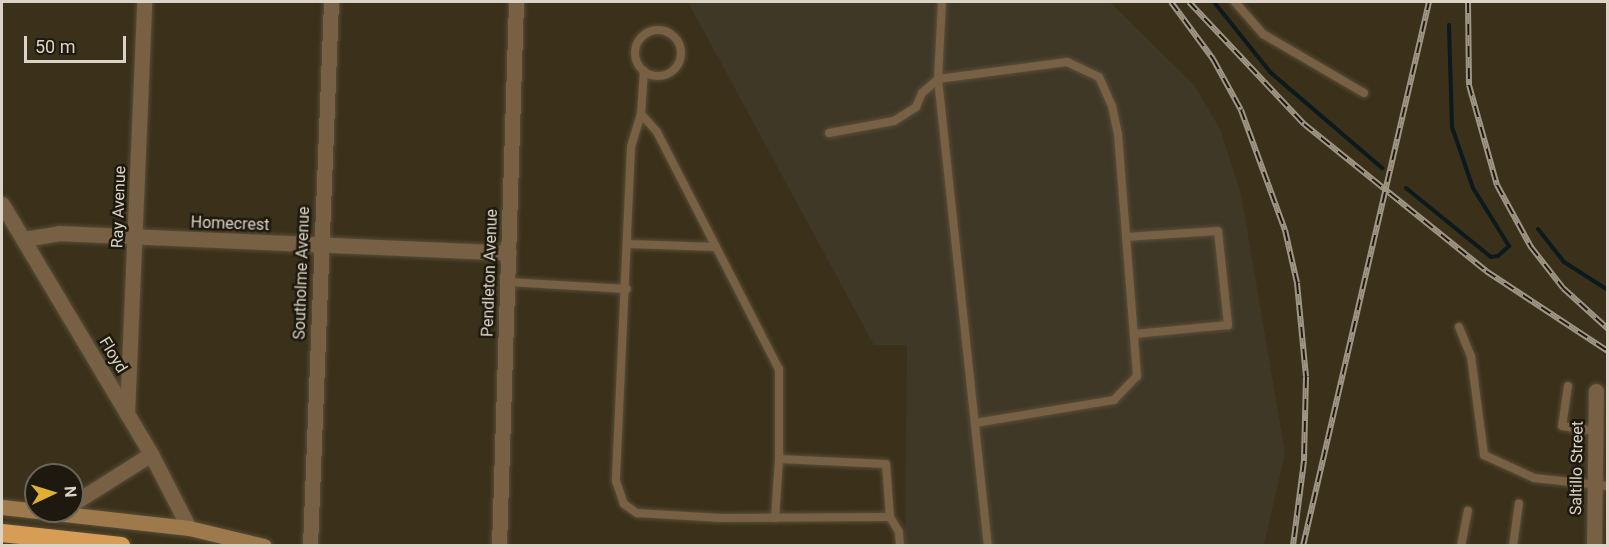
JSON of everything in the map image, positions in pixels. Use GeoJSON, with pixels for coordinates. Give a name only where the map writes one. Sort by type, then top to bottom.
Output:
{"type":"FeatureCollection","features":[{"type":"Feature","properties":{"kind":"highway"},"geometry":{"type":"LineString","coordinates":[[2,533],[121,546]]}},
{"type":"Feature","properties":{"kind":"main road"},"geometry":{"type":"LineString","coordinates":[[2,507],[24,508]]}},
{"type":"Feature","properties":{"kind":"main road"},"geometry":{"type":"LineString","coordinates":[[84,512],[189,528],[264,546]]}},
{"type":"Feature","properties":{"kind":"street","name":"Ray Avenue"},"geometry":{"type":"LineString","coordinates":[[127,414],[144,2]]}},
{"type":"Feature","properties":{"kind":"street","name":"Southolme Avenue"},"geometry":{"type":"LineString","coordinates":[[310,546],[331,2]]}},
{"type":"Feature","properties":{"kind":"street","name":"Pendleton Avenue"},"geometry":{"type":"LineString","coordinates":[[499,546],[516,2]]}},
{"type":"Feature","properties":{"kind":"street","name":"Floyd"},"geometry":{"type":"LineString","coordinates":[[2,204],[6,221],[22,239],[151,454],[189,528]]}},
{"type":"Feature","properties":{"kind":"street","name":"Homecrest"},"geometry":{"type":"LineString","coordinates":[[22,239],[59,233],[509,253]]}},
{"type":"Feature","properties":{"kind":"street","name":"Saltillo Street"},"geometry":{"type":"LineString","coordinates":[[1594,546],[1601,486],[1595,431],[1596,391]]}},
{"type":"Feature","properties":{"kind":"street"},"geometry":{"type":"LineString","coordinates":[[84,497],[151,454]]}},
{"type":"Feature","properties":{"kind":"lane"},"geometry":{"type":"LineString","coordinates":[[942,2],[938,79],[988,546]]}},
{"type":"Feature","properties":{"kind":"lane"},"geometry":{"type":"LineString","coordinates":[[1234,2],[1263,34],[1364,93]]}},
{"type":"Feature","properties":{"kind":"lane"},"geometry":{"type":"LineString","coordinates":[[644,71],[665,75],[676,67],[681,53],[671,34],[656,30],[642,36],[635,50],[644,71],[641,114],[630,147],[627,289],[616,481],[624,504],[637,513],[775,518],[890,517]]}},
{"type":"Feature","properties":{"kind":"lane"},"geometry":{"type":"LineString","coordinates":[[829,133],[899,118],[916,107],[922,93],[938,79],[1067,62],[1099,77],[1112,106],[1118,134],[1137,376],[1114,400],[975,423]]}},
{"type":"Feature","properties":{"kind":"lane"},"geometry":{"type":"LineString","coordinates":[[641,114],[657,132],[779,369],[779,459],[775,518]]}},
{"type":"Feature","properties":{"kind":"lane"},"geometry":{"type":"LineString","coordinates":[[1126,237],[1218,231],[1227,325],[1134,334]]}},
{"type":"Feature","properties":{"kind":"lane"},"geometry":{"type":"LineString","coordinates":[[628,244],[716,247]]}},
{"type":"Feature","properties":{"kind":"lane"},"geometry":{"type":"LineString","coordinates":[[508,282],[627,289]]}},
{"type":"Feature","properties":{"kind":"lane"},"geometry":{"type":"LineString","coordinates":[[1459,327],[1471,356],[1484,455],[1534,478],[1601,486]]}},
{"type":"Feature","properties":{"kind":"lane"},"geometry":{"type":"LineString","coordinates":[[1568,386],[1562,426],[1595,431]]}},
{"type":"Feature","properties":{"kind":"lane"},"geometry":{"type":"LineString","coordinates":[[779,459],[886,464],[890,517],[899,532],[900,546]]}},
{"type":"Feature","properties":{"kind":"lane"},"geometry":{"type":"LineString","coordinates":[[1513,546],[1519,503]]}},
{"type":"Feature","properties":{"kind":"lane"},"geometry":{"type":"LineString","coordinates":[[1461,546],[1468,511]]}},
{"type":"Feature","properties":{"kind":"shaded area"},"geometry":{"type":"Polygon","coordinates":[[[688,2],[1110,2],[1194,85],[1220,129],[1241,194],[1285,453],[1264,545],[905,545],[907,345],[874,345],[688,2]]]}},
{"type":"Feature","properties":{"kind":"waterway"},"geometry":{"type":"LineString","coordinates":[[1214,2],[1270,72],[1382,168]]}},
{"type":"Feature","properties":{"kind":"waterway"},"geometry":{"type":"LineString","coordinates":[[1406,188],[1491,257],[1498,256],[1509,246],[1473,188],[1452,127],[1449,25]]}},
{"type":"Feature","properties":{"kind":"waterway"},"geometry":{"type":"LineString","coordinates":[[1538,229],[1564,262],[1608,290]]}},
{"type":"Feature","properties":{"kind":"railway"},"geometry":{"type":"LineString","coordinates":[[1171,2],[1213,59],[1241,110],[1285,230],[1297,283],[1306,377],[1304,461],[1293,546]]}},
{"type":"Feature","properties":{"kind":"railway"},"geometry":{"type":"LineString","coordinates":[[1189,2],[1304,124],[1486,271],[1608,351]]}},
{"type":"Feature","properties":{"kind":"railway"},"geometry":{"type":"LineString","coordinates":[[1303,546],[1429,2]]}},
{"type":"Feature","properties":{"kind":"railway"},"geometry":{"type":"LineString","coordinates":[[1468,2],[1469,85],[1497,185],[1531,247],[1563,288],[1608,329]]}}]}
